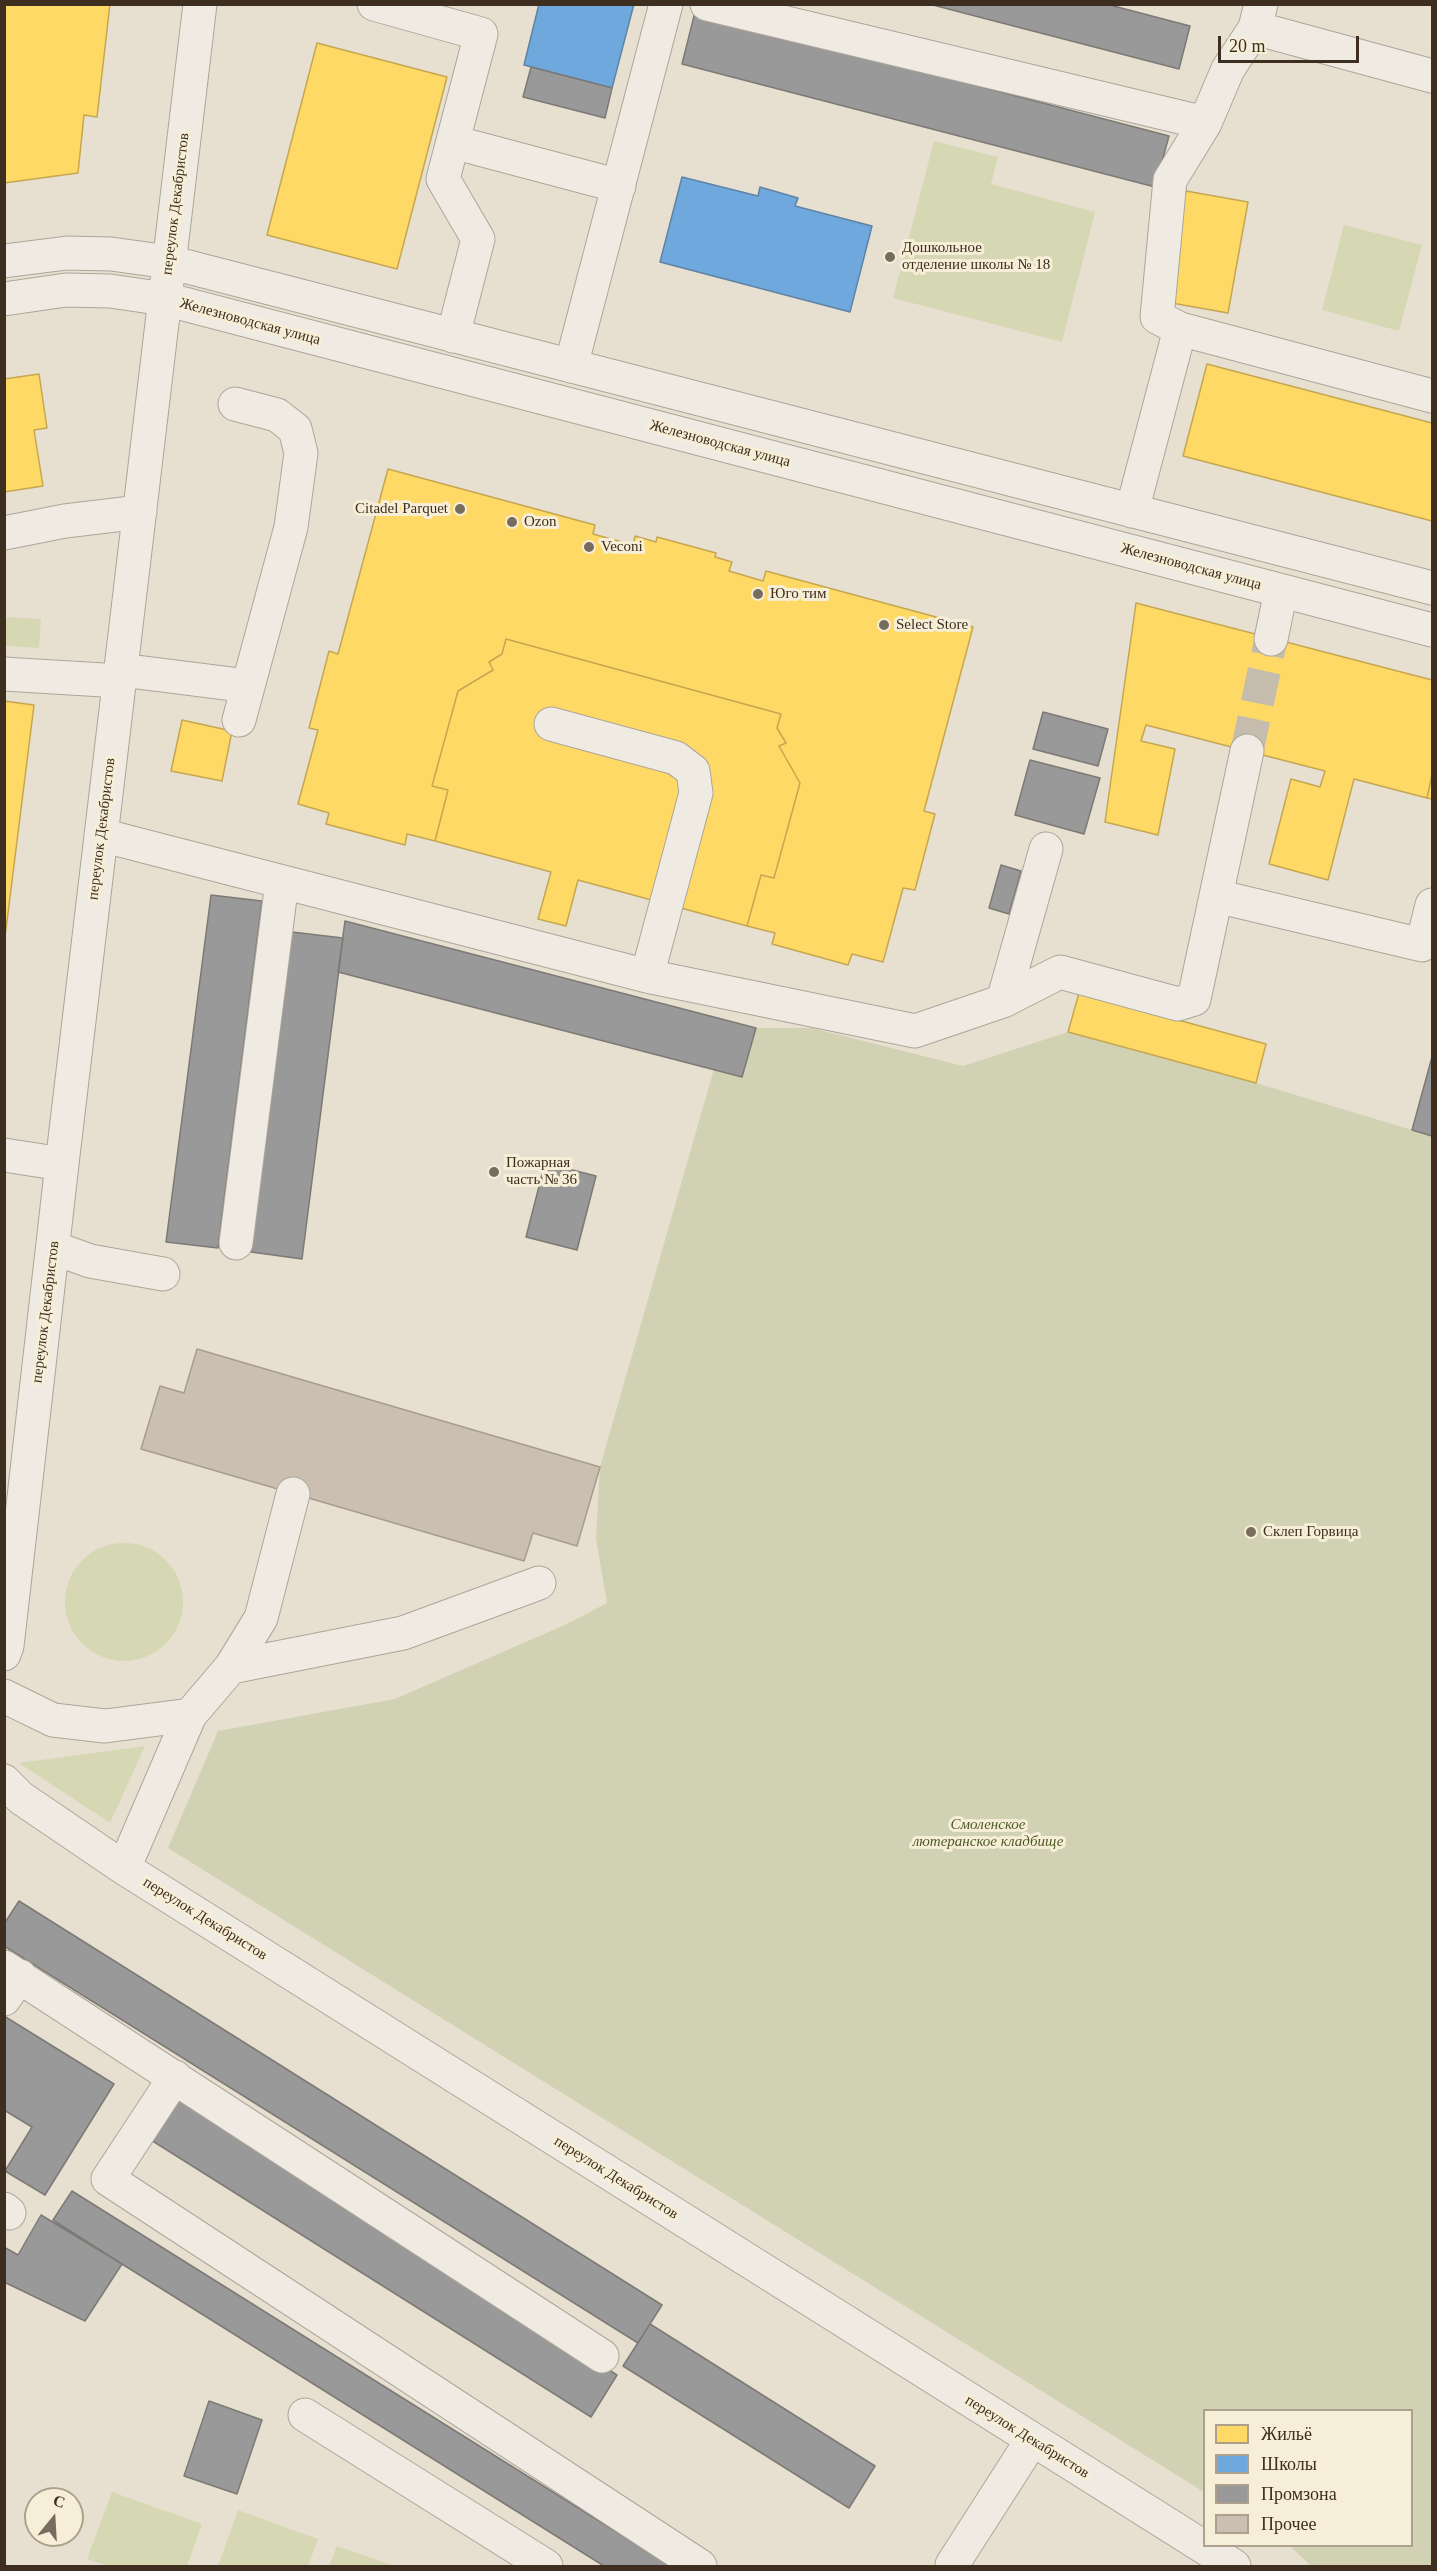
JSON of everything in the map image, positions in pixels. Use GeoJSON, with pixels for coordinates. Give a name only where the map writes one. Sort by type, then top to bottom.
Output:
{"type":"FeatureCollection","features":[{"type":"Feature","properties":{"kind":"street","name":"переулок Декабристов"},"geometry":{"type":"LineString","coordinates":[[4,1654],[7,1646],[200,4]]}},
{"type":"Feature","properties":{"kind":"street"},"geometry":{"type":"LineString","coordinates":[[374,4],[481,34],[443,179],[478,239],[453,336]]}},
{"type":"Feature","properties":{"kind":"street"},"geometry":{"type":"LineString","coordinates":[[572,366],[666,4]]}},
{"type":"Feature","properties":{"kind":"street"},"geometry":{"type":"LineString","coordinates":[[707,4],[1205,123]]}},
{"type":"Feature","properties":{"kind":"street"},"geometry":{"type":"LineString","coordinates":[[1432,76],[1258,16],[1228,69],[1205,123],[1170,180],[1157,317],[1180,329],[1432,396]]}},
{"type":"Feature","properties":{"kind":"street"},"geometry":{"type":"LineString","coordinates":[[453,142],[619,186]]}},
{"type":"Feature","properties":{"kind":"street"},"geometry":{"type":"LineString","coordinates":[[4,261],[67,253],[111,254],[169,262],[1432,588]]}},
{"type":"Feature","properties":{"kind":"street","name":"Железноводская улица"},"geometry":{"type":"LineString","coordinates":[[4,299],[66,290],[110,291],[165,299],[1432,630]]}},
{"type":"Feature","properties":{"kind":"street"},"geometry":{"type":"LineString","coordinates":[[1132,511],[1180,329]]}},
{"type":"Feature","properties":{"kind":"street"},"geometry":{"type":"LineString","coordinates":[[234,404],[277,415],[295,429],[301,453],[291,527],[239,720]]}},
{"type":"Feature","properties":{"kind":"street"},"geometry":{"type":"LineString","coordinates":[[4,532],[65,521],[140,512]]}},
{"type":"Feature","properties":{"kind":"street"},"geometry":{"type":"LineString","coordinates":[[1271,639],[1281,591]]}},
{"type":"Feature","properties":{"kind":"street"},"geometry":{"type":"LineString","coordinates":[[4,674],[120,675],[248,686]]}},
{"type":"Feature","properties":{"kind":"street"},"geometry":{"type":"LineString","coordinates":[[551,724],[676,758],[693,771],[696,793],[647,976]]}},
{"type":"Feature","properties":{"kind":"street"},"geometry":{"type":"LineString","coordinates":[[101,836],[647,976],[915,1031],[1004,1001],[1060,972],[1178,1004],[1194,999],[1247,751]]}},
{"type":"Feature","properties":{"kind":"street"},"geometry":{"type":"LineString","coordinates":[[1004,1001],[1046,849]]}},
{"type":"Feature","properties":{"kind":"street"},"geometry":{"type":"LineString","coordinates":[[236,1243],[282,882]]}},
{"type":"Feature","properties":{"kind":"street"},"geometry":{"type":"LineString","coordinates":[[1216,896],[1422,945],[1432,905]]}},
{"type":"Feature","properties":{"kind":"street"},"geometry":{"type":"LineString","coordinates":[[4,1155],[62,1164]]}},
{"type":"Feature","properties":{"kind":"street"},"geometry":{"type":"LineString","coordinates":[[54,1248],[90,1261],[163,1274]]}},
{"type":"Feature","properties":{"kind":"street"},"geometry":{"type":"LineString","coordinates":[[124,1869],[190,1715],[231,1667],[261,1618],[293,1494]]}},
{"type":"Feature","properties":{"kind":"street"},"geometry":{"type":"LineString","coordinates":[[231,1667],[403,1633],[538,1583]]}},
{"type":"Feature","properties":{"kind":"street"},"geometry":{"type":"LineString","coordinates":[[4,1696],[52,1720],[94,1725],[105,1726],[190,1715]]}},
{"type":"Feature","properties":{"kind":"street","name":"переулок Декабристов"},"geometry":{"type":"LineString","coordinates":[[10,1797],[1203,2547]]}},
{"type":"Feature","properties":{"kind":"street"},"geometry":{"type":"LineString","coordinates":[[10,1980],[175,2077],[602,2356]]}},
{"type":"Feature","properties":{"kind":"street"},"geometry":{"type":"LineString","coordinates":[[175,2077],[108,2179],[700,2566]]}},
{"type":"Feature","properties":{"kind":"street"},"geometry":{"type":"LineString","coordinates":[[306,2415],[546,2566]]}},
{"type":"Feature","properties":{"kind":"street"},"geometry":{"type":"LineString","coordinates":[[952,2565],[1032,2440]]}},
{"type":"Feature","properties":{"kind":"street","name":"переулок Декабристов"},"geometry":{"type":"LineString","coordinates":[[1204,2547],[1234,2566]]}},
{"type":"Feature","properties":{"kind":"green space"},"geometry":{"type":"Polygon","coordinates":[[[934,141],[998,157],[991,184],[1095,212],[1062,342],[893,298],[934,141]]]}},
{"type":"Feature","properties":{"kind":"green space"},"geometry":{"type":"Polygon","coordinates":[[[1344,225],[1422,245],[1399,331],[1322,310],[1344,225]]]}},
{"type":"Feature","properties":{"kind":"green space"},"geometry":{"type":"Polygon","coordinates":[[[4,617],[41,619],[39,648],[5,646],[4,617]]]}},
{"type":"Feature","properties":{"kind":"green space","name":"Смоленское лютеранское кладбище"},"geometry":{"type":"Polygon","coordinates":[[[756,1028],[812,1028],[963,1066],[1068,1032],[1256,1083],[1432,1136],[1432,2566],[1311,2566],[1291,2547],[1413,2547],[1413,2409],[1203,2409],[1203,2491],[168,1848],[218,1731],[395,1699],[567,1624],[607,1603],[596,1539],[600,1467],[714,1069],[742,1077],[756,1028]]]}},
{"type":"Feature","properties":{"kind":"green space"},"geometry":{"type":"Polygon","coordinates":[[[124,1543],[147,1547],[166,1560],[179,1579],[183,1602],[179,1625],[166,1644],[147,1657],[124,1661],[101,1657],[82,1644],[69,1625],[65,1602],[69,1579],[82,1560],[101,1547],[124,1543]]]}},
{"type":"Feature","properties":{"kind":"green space"},"geometry":{"type":"Polygon","coordinates":[[[145,1746],[110,1823],[19,1763],[145,1746]]]}},
{"type":"Feature","properties":{"kind":"green space"},"geometry":{"type":"Polygon","coordinates":[[[112,2492],[202,2524],[187,2566],[108,2566],[87,2559],[112,2492]]]}},
{"type":"Feature","properties":{"kind":"green space"},"geometry":{"type":"Polygon","coordinates":[[[238,2510],[318,2539],[308,2566],[218,2566],[238,2510]]]}},
{"type":"Feature","properties":{"kind":"green space"},"geometry":{"type":"Polygon","coordinates":[[[337,2546],[395,2566],[329,2566],[337,2546]]]}},
{"type":"Feature","properties":{"kind":"building: Жильё"},"geometry":{"type":"Polygon","coordinates":[[[4,4],[110,4],[97,117],[84,115],[78,173],[4,183],[4,4]]]}},
{"type":"Feature","properties":{"kind":"building: Жильё"},"geometry":{"type":"Polygon","coordinates":[[[317,43],[447,77],[397,269],[267,235],[317,43]]]}},
{"type":"Feature","properties":{"kind":"building: Жильё"},"geometry":{"type":"Polygon","coordinates":[[[1186,191],[1248,202],[1228,313],[1166,302],[1186,191]]]}},
{"type":"Feature","properties":{"kind":"building: Жильё"},"geometry":{"type":"Polygon","coordinates":[[[1207,364],[1432,423],[1432,521],[1183,456],[1207,364]]]}},
{"type":"Feature","properties":{"kind":"building: Жильё"},"geometry":{"type":"Polygon","coordinates":[[[39,374],[47,428],[34,430],[43,486],[4,492],[4,379],[39,374]]]}},
{"type":"Feature","properties":{"kind":"building: Жильё"},"geometry":{"type":"Polygon","coordinates":[[[388,469],[595,525],[593,534],[633,545],[635,536],[656,542],[657,537],[716,553],[715,557],[732,562],[729,571],[763,581],[766,571],[973,627],[924,811],[935,814],[915,890],[903,888],[883,962],[852,954],[848,965],[772,944],[775,933],[747,926],[761,875],[774,878],[800,783],[779,746],[786,743],[777,728],[781,714],[506,639],[502,654],[489,662],[493,670],[458,691],[432,786],[448,790],[435,841],[407,834],[405,845],[326,824],[329,813],[298,804],[318,730],[309,728],[329,651],[338,654],[388,469]]]}},
{"type":"Feature","properties":{"kind":"building: Жильё"},"geometry":{"type":"Polygon","coordinates":[[[1136,603],[1432,680],[1432,775],[1427,798],[1354,779],[1328,880],[1269,864],[1291,779],[1320,787],[1325,771],[1146,725],[1141,741],[1175,749],[1158,835],[1105,822],[1136,603]]]}},
{"type":"Feature","properties":{"kind":"building: Жильё"},"geometry":{"type":"Polygon","coordinates":[[[506,639],[781,714],[777,728],[786,743],[779,746],[800,783],[774,878],[761,875],[747,926],[578,880],[566,926],[538,919],[551,872],[435,841],[448,790],[432,786],[458,691],[493,670],[489,662],[502,654],[506,639]]]}},
{"type":"Feature","properties":{"kind":"building: Жильё"},"geometry":{"type":"Polygon","coordinates":[[[4,701],[34,705],[4,945],[4,701]]]}},
{"type":"Feature","properties":{"kind":"building: Жильё"},"geometry":{"type":"Polygon","coordinates":[[[182,720],[232,731],[222,781],[171,771],[182,720]]]}},
{"type":"Feature","properties":{"kind":"building: Жильё"},"geometry":{"type":"Polygon","coordinates":[[[1432,775],[1432,799],[1427,798],[1432,775]]]}},
{"type":"Feature","properties":{"kind":"building: Жильё"},"geometry":{"type":"Polygon","coordinates":[[[1079,993],[1266,1044],[1256,1083],[1068,1032],[1079,993]]]}},
{"type":"Feature","properties":{"kind":"building: Школы"},"geometry":{"type":"Polygon","coordinates":[[[539,4],[634,4],[612,88],[524,65],[539,4]]]}},
{"type":"Feature","properties":{"kind":"building: Школы"},"geometry":{"type":"Polygon","coordinates":[[[682,177],[758,196],[760,187],[798,198],[795,206],[872,226],[850,312],[660,262],[682,177]]]}},
{"type":"Feature","properties":{"kind":"building: Промзона"},"geometry":{"type":"Polygon","coordinates":[[[929,4],[1106,4],[1190,26],[1179,69],[929,4]]]}},
{"type":"Feature","properties":{"kind":"building: Промзона"},"geometry":{"type":"Polygon","coordinates":[[[695,12],[1169,136],[1155,187],[682,64],[695,12]]]}},
{"type":"Feature","properties":{"kind":"building: Промзона"},"geometry":{"type":"Polygon","coordinates":[[[531,67],[612,88],[605,118],[523,97],[531,67]]]}},
{"type":"Feature","properties":{"kind":"building: Промзона"},"geometry":{"type":"Polygon","coordinates":[[[1043,712],[1108,729],[1098,766],[1033,749],[1043,712]]]}},
{"type":"Feature","properties":{"kind":"building: Промзона"},"geometry":{"type":"Polygon","coordinates":[[[1030,760],[1100,778],[1084,834],[1015,815],[1030,760]]]}},
{"type":"Feature","properties":{"kind":"building: Промзона"},"geometry":{"type":"Polygon","coordinates":[[[1001,865],[1021,871],[1009,914],[989,908],[1001,865]]]}},
{"type":"Feature","properties":{"kind":"building: Промзона"},"geometry":{"type":"Polygon","coordinates":[[[211,895],[262,901],[218,1248],[166,1242],[211,895]]]}},
{"type":"Feature","properties":{"kind":"building: Промзона"},"geometry":{"type":"Polygon","coordinates":[[[345,921],[756,1028],[742,1077],[338,972],[345,921]]]}},
{"type":"Feature","properties":{"kind":"building: Промзона"},"geometry":{"type":"Polygon","coordinates":[[[292,932],[343,938],[302,1259],[251,1252],[292,932]]]}},
{"type":"Feature","properties":{"kind":"building: Промзона"},"geometry":{"type":"Polygon","coordinates":[[[1432,1057],[1432,1136],[1412,1130],[1432,1057]]]}},
{"type":"Feature","properties":{"kind":"building: Промзона"},"geometry":{"type":"Polygon","coordinates":[[[545,1163],[596,1176],[577,1250],[526,1237],[545,1163]]]}},
{"type":"Feature","properties":{"kind":"building: Промзона"},"geometry":{"type":"Polygon","coordinates":[[[19,1901],[662,2305],[638,2343],[4,1946],[4,1924],[19,1901]]]}},
{"type":"Feature","properties":{"kind":"building: Промзона"},"geometry":{"type":"Polygon","coordinates":[[[4,2016],[114,2084],[45,2195],[5,2171],[32,2127],[4,2110],[4,2016]]]}},
{"type":"Feature","properties":{"kind":"building: Промзона"},"geometry":{"type":"Polygon","coordinates":[[[177,2098],[617,2375],[591,2417],[151,2140],[177,2098]]]}},
{"type":"Feature","properties":{"kind":"building: Промзона"},"geometry":{"type":"Polygon","coordinates":[[[72,2191],[671,2566],[604,2566],[53,2220],[72,2191]]]}},
{"type":"Feature","properties":{"kind":"building: Промзона"},"geometry":{"type":"Polygon","coordinates":[[[41,2215],[122,2264],[85,2321],[4,2282],[4,2247],[18,2255],[41,2215]]]}},
{"type":"Feature","properties":{"kind":"building: Промзона"},"geometry":{"type":"Polygon","coordinates":[[[650,2324],[875,2466],[849,2508],[623,2366],[650,2324]]]}},
{"type":"Feature","properties":{"kind":"building: Промзона"},"geometry":{"type":"Polygon","coordinates":[[[209,2401],[262,2420],[237,2494],[184,2476],[209,2401]]]}},
{"type":"Feature","properties":{"kind":"building: Прочее"},"geometry":{"type":"Polygon","coordinates":[[[197,1349],[600,1467],[577,1546],[533,1533],[524,1561],[141,1449],[160,1386],[184,1393],[197,1349]]]}},
{"type":"Feature","properties":{"kind":"tunnel"},"geometry":{"type":"LineString","coordinates":[[1247,751],[1271,639]]}},
{"type":"Feature","properties":{"kind":"place","name":"Дошкольное отделение школы № 18"},"geometry":{"type":"Point","coordinates":[890,257]}},
{"type":"Feature","properties":{"kind":"place","name":"Citadel Parquet"},"geometry":{"type":"Point","coordinates":[460,509]}},
{"type":"Feature","properties":{"kind":"place","name":"Ozon"},"geometry":{"type":"Point","coordinates":[512,522]}},
{"type":"Feature","properties":{"kind":"place","name":"Veconi"},"geometry":{"type":"Point","coordinates":[589,547]}},
{"type":"Feature","properties":{"kind":"place","name":"Юго тим"},"geometry":{"type":"Point","coordinates":[758,594]}},
{"type":"Feature","properties":{"kind":"place","name":"Select Store"},"geometry":{"type":"Point","coordinates":[884,625]}},
{"type":"Feature","properties":{"kind":"place","name":"Пожарная часть № 36"},"geometry":{"type":"Point","coordinates":[494,1172]}},
{"type":"Feature","properties":{"kind":"place","name":"Склеп Горвица"},"geometry":{"type":"Point","coordinates":[1251,1532]}}]}
